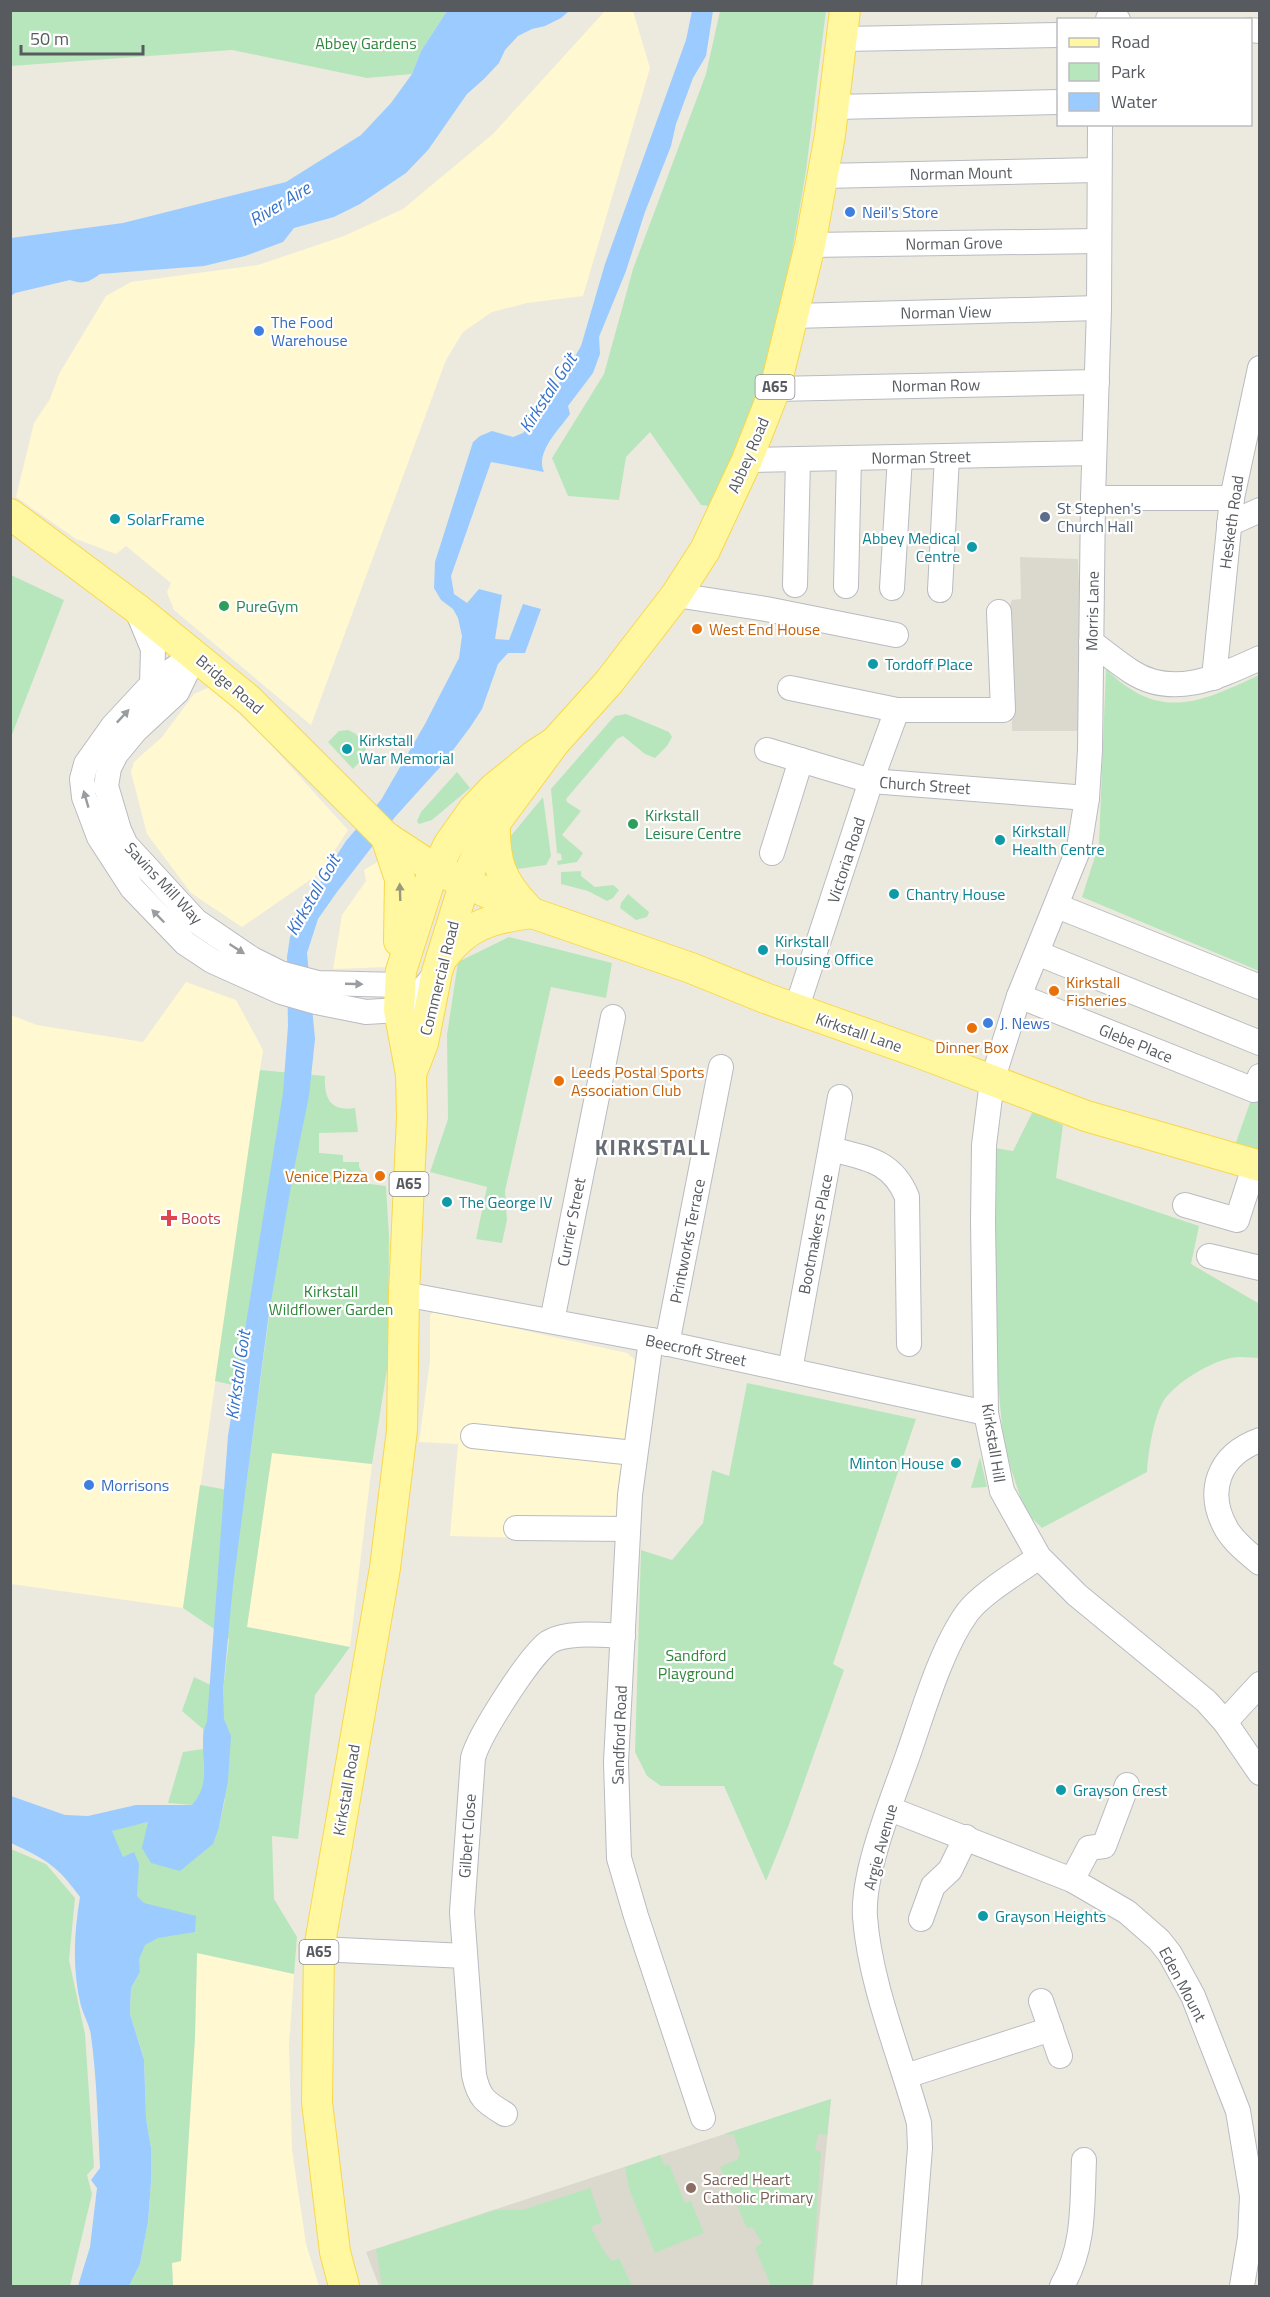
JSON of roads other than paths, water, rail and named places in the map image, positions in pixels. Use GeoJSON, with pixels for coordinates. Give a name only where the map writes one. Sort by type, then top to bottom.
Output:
{"type":"FeatureCollection","features":[{"type":"Feature","properties":{"kind":"main road","name":"Abbey Road"},"geometry":{"type":"LineString","coordinates":[[465,882],[495,823],[555,742],[616,674],[676,595],[705,550],[747,460],[775,389],[810,245],[824,176],[844,25]]}},
{"type":"Feature","properties":{"kind":"main road","name":"Bridge Road"},"geometry":{"type":"LineString","coordinates":[[10,514],[195,654],[269,718],[386,837],[433,873],[465,882]]}},
{"type":"Feature","properties":{"kind":"main road","name":"Abbey Road"},"geometry":{"type":"LineString","coordinates":[[433,873],[466,820],[493,789],[555,742]]}},
{"type":"Feature","properties":{"kind":"main road"},"geometry":{"type":"LineString","coordinates":[[386,837],[407,843],[424,844],[466,820]]}},
{"type":"Feature","properties":{"kind":"main road"},"geometry":{"type":"LineString","coordinates":[[495,823],[495,847],[500,871],[512,892],[531,913]]}},
{"type":"Feature","properties":{"kind":"main road"},"geometry":{"type":"LineString","coordinates":[[386,837],[400,879],[401,988]]}},
{"type":"Feature","properties":{"kind":"main road","name":"Commercial Road"},"geometry":{"type":"LineString","coordinates":[[404,1294],[414,1059],[401,988],[417,916],[433,873]]}},
{"type":"Feature","properties":{"kind":"main road","name":"Kirkstall Lane"},"geometry":{"type":"LineString","coordinates":[[465,882],[531,913],[691,968],[796,1010],[1086,1116],[1257,1165]]}},
{"type":"Feature","properties":{"kind":"main road","name":"Commercial Road"},"geometry":{"type":"LineString","coordinates":[[414,1059],[465,882]]}},
{"type":"Feature","properties":{"kind":"main road"},"geometry":{"type":"LineString","coordinates":[[439,966],[460,938],[482,923],[510,915],[531,913]]}},
{"type":"Feature","properties":{"kind":"main road","name":"Kirkstall Road"},"geometry":{"type":"LineString","coordinates":[[344,2286],[335,2252],[317,2102],[319,1949],[385,1568],[402,1430],[404,1294]]}},
{"type":"Feature","properties":{"kind":"street"},"geometry":{"type":"LineString","coordinates":[[844,25],[1057,36]]}},
{"type":"Feature","properties":{"kind":"street"},"geometry":{"type":"LineString","coordinates":[[834,107],[1057,102]]}},
{"type":"Feature","properties":{"kind":"street","name":"Morris Lane"},"geometry":{"type":"LineString","coordinates":[[992,1081],[1019,996],[1079,848],[1075,797],[1090,750],[1093,498],[1099,309],[1100,126]]}},
{"type":"Feature","properties":{"kind":"street","name":"Norman Mount"},"geometry":{"type":"LineString","coordinates":[[824,176],[1098,170]]}},
{"type":"Feature","properties":{"kind":"street","name":"Norman Grove"},"geometry":{"type":"LineString","coordinates":[[810,245],[1098,241]]}},
{"type":"Feature","properties":{"kind":"street","name":"Norman View"},"geometry":{"type":"LineString","coordinates":[[793,316],[1099,309]]}},
{"type":"Feature","properties":{"kind":"street","name":"Hesketh Road"},"geometry":{"type":"LineString","coordinates":[[1214,678],[1229,524],[1233,498],[1252,438],[1260,368]]}},
{"type":"Feature","properties":{"kind":"street","name":"Norman Row"},"geometry":{"type":"LineString","coordinates":[[775,389],[1096,382]]}},
{"type":"Feature","properties":{"kind":"street","name":"Norman Street"},"geometry":{"type":"LineString","coordinates":[[747,460],[1094,453]]}},
{"type":"Feature","properties":{"kind":"street"},"geometry":{"type":"LineString","coordinates":[[940,590],[947,456]]}},
{"type":"Feature","properties":{"kind":"street"},"geometry":{"type":"LineString","coordinates":[[892,588],[900,457]]}},
{"type":"Feature","properties":{"kind":"street"},"geometry":{"type":"LineString","coordinates":[[846,586],[849,458]]}},
{"type":"Feature","properties":{"kind":"street"},"geometry":{"type":"LineString","coordinates":[[795,585],[798,459]]}},
{"type":"Feature","properties":{"kind":"street"},"geometry":{"type":"LineString","coordinates":[[1093,498],[1233,498]]}},
{"type":"Feature","properties":{"kind":"street"},"geometry":{"type":"LineString","coordinates":[[1229,524],[1260,510]]}},
{"type":"Feature","properties":{"kind":"street"},"geometry":{"type":"LineString","coordinates":[[676,595],[766,609],[896,634]]}},
{"type":"Feature","properties":{"kind":"street"},"geometry":{"type":"LineString","coordinates":[[136,608],[153,649],[152,684]]}},
{"type":"Feature","properties":{"kind":"street"},"geometry":{"type":"LineString","coordinates":[[790,688],[897,710],[1004,710],[999,612]]}},
{"type":"Feature","properties":{"kind":"street"},"geometry":{"type":"LineString","coordinates":[[1091,642],[1134,674],[1157,682],[1180,685],[1214,678],[1260,658]]}},
{"type":"Feature","properties":{"kind":"street","name":"Savins Mill Way"},"geometry":{"type":"LineString","coordinates":[[195,654],[152,684],[113,726],[86,764],[82,779],[84,797],[109,833],[126,845],[196,921],[252,959],[280,983],[317,992],[366,1012],[401,988]]}},
{"type":"Feature","properties":{"kind":"street","name":"Savins Mill Way"},"geometry":{"type":"LineString","coordinates":[[109,833],[106,786],[109,768],[116,754],[135,731],[177,692],[195,654]]}},
{"type":"Feature","properties":{"kind":"street","name":"Victoria Road"},"geometry":{"type":"LineString","coordinates":[[796,1010],[871,781],[897,710]]}},
{"type":"Feature","properties":{"kind":"street","name":"Church Street"},"geometry":{"type":"LineString","coordinates":[[767,750],[871,781],[1075,797]]}},
{"type":"Feature","properties":{"kind":"street"},"geometry":{"type":"LineString","coordinates":[[772,853],[801,760]]}},
{"type":"Feature","properties":{"kind":"street"},"geometry":{"type":"LineString","coordinates":[[1057,906],[1260,987]]}},
{"type":"Feature","properties":{"kind":"street"},"geometry":{"type":"LineString","coordinates":[[1037,953],[1260,1043]]}},
{"type":"Feature","properties":{"kind":"street"},"geometry":{"type":"LineString","coordinates":[[401,988],[439,966]]}},
{"type":"Feature","properties":{"kind":"street","name":"Savins Mill Way"},"geometry":{"type":"LineString","coordinates":[[317,992],[401,988]]}},
{"type":"Feature","properties":{"kind":"street","name":"Glebe Place"},"geometry":{"type":"LineString","coordinates":[[1019,996],[1257,1083]]}},
{"type":"Feature","properties":{"kind":"street"},"geometry":{"type":"LineString","coordinates":[[366,1012],[414,1059]]}},
{"type":"Feature","properties":{"kind":"street","name":"Currier Street"},"geometry":{"type":"LineString","coordinates":[[552,1321],[613,1017]]}},
{"type":"Feature","properties":{"kind":"street","name":"Printworks Terrace"},"geometry":{"type":"LineString","coordinates":[[659,1342],[721,1067]]}},
{"type":"Feature","properties":{"kind":"street","name":"Kirkstall Hill"},"geometry":{"type":"LineString","coordinates":[[992,1081],[984,1145],[986,1413],[1002,1491],[1039,1557],[1077,1595],[1198,1694],[1225,1722],[1260,1773]]}},
{"type":"Feature","properties":{"kind":"street","name":"Bootmakers Place"},"geometry":{"type":"LineString","coordinates":[[790,1370],[840,1097]]}},
{"type":"Feature","properties":{"kind":"street"},"geometry":{"type":"LineString","coordinates":[[831,1149],[885,1166],[903,1186],[907,1197],[909,1344]]}},
{"type":"Feature","properties":{"kind":"street"},"geometry":{"type":"LineString","coordinates":[[1185,1205],[1237,1220],[1257,1165]]}},
{"type":"Feature","properties":{"kind":"street"},"geometry":{"type":"LineString","coordinates":[[1209,1256],[1260,1268]]}},
{"type":"Feature","properties":{"kind":"street","name":"Beecroft Street"},"geometry":{"type":"LineString","coordinates":[[404,1294],[659,1342],[986,1413]]}},
{"type":"Feature","properties":{"kind":"street","name":"Sandford Road"},"geometry":{"type":"LineString","coordinates":[[659,1342],[634,1453],[628,1529],[616,1762],[619,1858],[703,2118]]}},
{"type":"Feature","properties":{"kind":"street"},"geometry":{"type":"LineString","coordinates":[[472,1436],[634,1453]]}},
{"type":"Feature","properties":{"kind":"street"},"geometry":{"type":"LineString","coordinates":[[1260,1440],[1244,1448],[1229,1460],[1220,1471],[1217,1487],[1220,1515],[1228,1532],[1260,1563]]}},
{"type":"Feature","properties":{"kind":"street"},"geometry":{"type":"LineString","coordinates":[[516,1528],[628,1529]]}},
{"type":"Feature","properties":{"kind":"street","name":"Argie Avenue"},"geometry":{"type":"LineString","coordinates":[[909,2286],[920,2148],[919,2123],[870,1958],[865,1914],[870,1873],[890,1809],[951,1638],[968,1611],[993,1589],[1039,1557]]}},
{"type":"Feature","properties":{"kind":"street","name":"Gilbert Close"},"geometry":{"type":"LineString","coordinates":[[505,2114],[486,2103],[478,2091],[474,2075],[462,1912],[473,1758],[482,1734],[533,1659],[549,1642],[566,1637],[623,1636]]}},
{"type":"Feature","properties":{"kind":"street"},"geometry":{"type":"LineString","coordinates":[[1225,1722],[1260,1684]]}},
{"type":"Feature","properties":{"kind":"street"},"geometry":{"type":"LineString","coordinates":[[1072,1881],[1089,1848],[1104,1846],[1127,1785]]}},
{"type":"Feature","properties":{"kind":"street","name":"Eden Mount"},"geometry":{"type":"LineString","coordinates":[[890,1809],[1072,1881],[1144,1924],[1170,1954],[1203,2019],[1238,2110],[1256,2196],[1242,2286]]}},
{"type":"Feature","properties":{"kind":"street"},"geometry":{"type":"LineString","coordinates":[[921,1918],[933,1886],[950,1870],[966,1838]]}},
{"type":"Feature","properties":{"kind":"street"},"geometry":{"type":"LineString","coordinates":[[319,1949],[465,1956]]}},
{"type":"Feature","properties":{"kind":"street"},"geometry":{"type":"LineString","coordinates":[[1041,2001],[1060,2056]]}},
{"type":"Feature","properties":{"kind":"street"},"geometry":{"type":"LineString","coordinates":[[906,2076],[1051,2029]]}},
{"type":"Feature","properties":{"kind":"street"},"geometry":{"type":"LineString","coordinates":[[1062,2286],[1071,2271],[1078,2249],[1082,2223],[1084,2160]]}},
{"type":"Feature","properties":{"kind":"water","name":"River Aire"},"geometry":{"type":"Polygon","coordinates":[[[447,11],[569,11],[545,26],[518,36],[505,50],[499,63],[467,94],[428,150],[406,173],[360,204],[334,217],[294,228],[283,242],[245,256],[204,266],[100,274],[86,282],[70,280],[15,293],[11,296],[11,238],[123,223],[286,182],[361,135],[391,103],[412,74],[421,51],[447,11]]]}},
{"type":"Feature","properties":{"kind":"water","name":"Kirkstall Goit"},"geometry":{"type":"Polygon","coordinates":[[[692,11],[713,11],[706,56],[693,78],[626,271],[599,337],[600,354],[593,373],[568,406],[570,414],[545,449],[542,464],[544,472],[491,462],[451,576],[454,594],[467,603],[479,589],[502,595],[495,639],[509,640],[523,604],[541,609],[525,653],[508,653],[498,664],[482,709],[471,726],[442,765],[395,817],[337,892],[318,919],[307,953],[315,1039],[309,1096],[269,1313],[233,1585],[223,1691],[224,1719],[231,1736],[228,1781],[219,1827],[213,1844],[180,1871],[151,1863],[142,1848],[148,1822],[112,1831],[123,1857],[134,1852],[139,1864],[137,1896],[144,1903],[196,1916],[195,1932],[158,1938],[145,1945],[139,1959],[140,1972],[131,1988],[130,2014],[144,2059],[146,2118],[151,2148],[148,2222],[140,2264],[129,2286],[78,2286],[90,2247],[97,2188],[91,2180],[100,2168],[93,2053],[90,2032],[78,1992],[75,1965],[76,1924],[80,1897],[50,1864],[11,1843],[11,1796],[65,1815],[88,1816],[136,1805],[192,1805],[203,1785],[203,1743],[207,1721],[228,1436],[283,1093],[288,1026],[287,957],[290,937],[324,875],[346,841],[381,800],[425,724],[459,658],[462,636],[458,618],[453,609],[441,600],[434,588],[435,562],[473,442],[492,431],[513,437],[523,433],[552,395],[581,346],[605,264],[686,40],[692,11]]]}},
{"type":"Feature","properties":{"kind":"place","name":"Neil's Store"},"geometry":{"type":"Point","coordinates":[850,212]}},
{"type":"Feature","properties":{"kind":"place","name":"The Food Warehouse"},"geometry":{"type":"Point","coordinates":[259,331]}},
{"type":"Feature","properties":{"kind":"place","name":"St Stephen's Church Hall"},"geometry":{"type":"Point","coordinates":[1045,517]}},
{"type":"Feature","properties":{"kind":"place","name":"SolarFrame"},"geometry":{"type":"Point","coordinates":[115,519]}},
{"type":"Feature","properties":{"kind":"place","name":"Abbey Medical Centre"},"geometry":{"type":"Point","coordinates":[972,547]}},
{"type":"Feature","properties":{"kind":"place","name":"PureGym"},"geometry":{"type":"Point","coordinates":[224,606]}},
{"type":"Feature","properties":{"kind":"place","name":"West End House"},"geometry":{"type":"Point","coordinates":[697,629]}},
{"type":"Feature","properties":{"kind":"place","name":"Tordoff Place"},"geometry":{"type":"Point","coordinates":[873,664]}},
{"type":"Feature","properties":{"kind":"place","name":"Kirkstall War Memorial"},"geometry":{"type":"Point","coordinates":[347,749]}},
{"type":"Feature","properties":{"kind":"place","name":"Kirkstall Leisure Centre"},"geometry":{"type":"Point","coordinates":[633,824]}},
{"type":"Feature","properties":{"kind":"place","name":"Kirkstall Health Centre"},"geometry":{"type":"Point","coordinates":[1000,840]}},
{"type":"Feature","properties":{"kind":"place","name":"Chantry House"},"geometry":{"type":"Point","coordinates":[894,894]}},
{"type":"Feature","properties":{"kind":"place","name":"Kirkstall Housing Office"},"geometry":{"type":"Point","coordinates":[763,950]}},
{"type":"Feature","properties":{"kind":"place","name":"Kirkstall Fisheries"},"geometry":{"type":"Point","coordinates":[1054,991]}},
{"type":"Feature","properties":{"kind":"place","name":"J. News"},"geometry":{"type":"Point","coordinates":[988,1023]}},
{"type":"Feature","properties":{"kind":"place","name":"Dinner Box"},"geometry":{"type":"Point","coordinates":[972,1028]}},
{"type":"Feature","properties":{"kind":"place","name":"Leeds Postal Sports Association Club"},"geometry":{"type":"Point","coordinates":[559,1081]}},
{"type":"Feature","properties":{"kind":"place","name":"Venice Pizza"},"geometry":{"type":"Point","coordinates":[380,1176]}},
{"type":"Feature","properties":{"kind":"place","name":"The George IV"},"geometry":{"type":"Point","coordinates":[447,1202]}},
{"type":"Feature","properties":{"kind":"place","name":"Boots"},"geometry":{"type":"Point","coordinates":[169,1218]}},
{"type":"Feature","properties":{"kind":"place","name":"Minton House"},"geometry":{"type":"Point","coordinates":[956,1463]}},
{"type":"Feature","properties":{"kind":"place","name":"Morrisons"},"geometry":{"type":"Point","coordinates":[89,1485]}},
{"type":"Feature","properties":{"kind":"place","name":"Grayson Crest"},"geometry":{"type":"Point","coordinates":[1061,1790]}},
{"type":"Feature","properties":{"kind":"place","name":"Grayson Heights"},"geometry":{"type":"Point","coordinates":[983,1916]}},
{"type":"Feature","properties":{"kind":"place","name":"Sacred Heart Catholic Primary"},"geometry":{"type":"Point","coordinates":[691,2188]}},
{"type":"Feature","properties":{"kind":"district","name":"KIRKSTALL"},"geometry":{"type":"Point","coordinates":[653,1147]}},
{"type":"Feature","properties":{"kind":"park label","name":"Abbey Gardens"},"geometry":{"type":"Point","coordinates":[366,43]}},
{"type":"Feature","properties":{"kind":"park label","name":"Kirkstall Wildflower Garden"},"geometry":{"type":"Point","coordinates":[331,1300]}},
{"type":"Feature","properties":{"kind":"park label","name":"Sandford Playground"},"geometry":{"type":"Point","coordinates":[696,1664]}}]}
